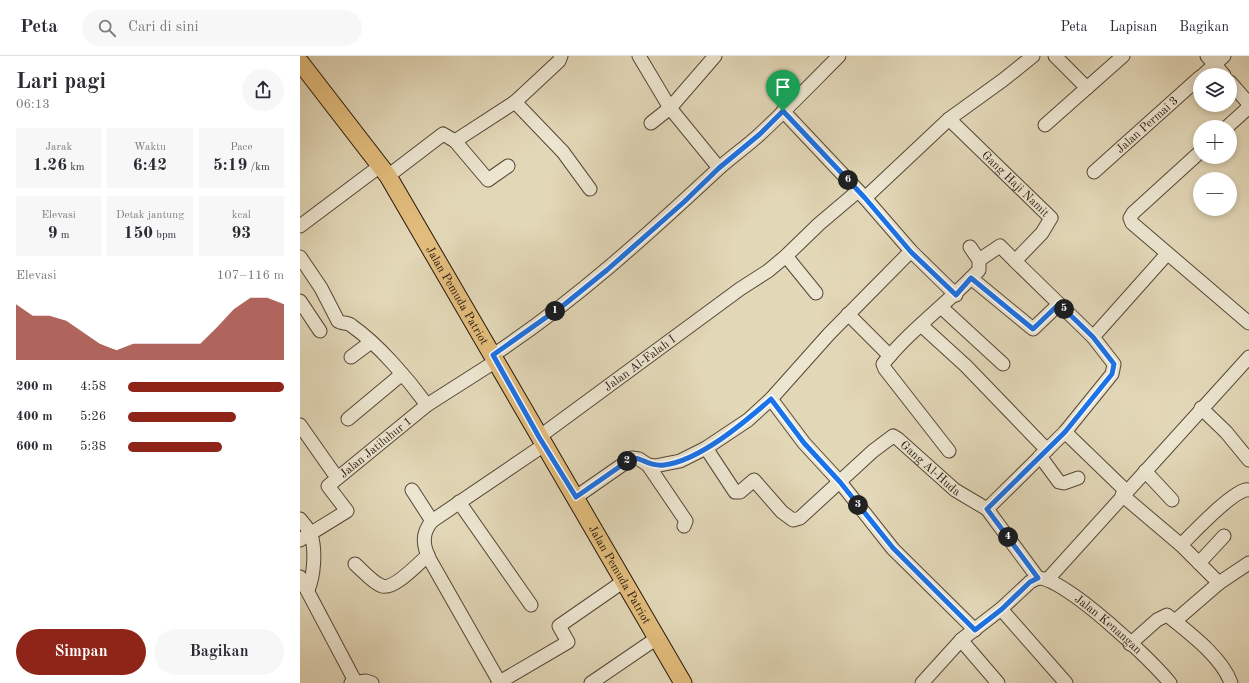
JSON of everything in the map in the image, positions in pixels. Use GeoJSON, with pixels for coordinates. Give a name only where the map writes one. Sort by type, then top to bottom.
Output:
{"type":"FeatureCollection","features":[{"type":"Feature","properties":{"kind":"main road","name":"Jalan Pemuda Patriot"},"geometry":{"type":"LineString","coordinates":[[302,69],[384,171],[541,441],[576,497],[657,638],[680,682]]}},
{"type":"Feature","properties":{"kind":"street"},"geometry":{"type":"LineString","coordinates":[[639,56],[670,108],[719,168]]}},
{"type":"Feature","properties":{"kind":"street"},"geometry":{"type":"LineString","coordinates":[[651,123],[670,108],[715,56]]}},
{"type":"Feature","properties":{"kind":"street","name":"Jalan Jatiluhur 1"},"geometry":{"type":"LineString","coordinates":[[306,537],[347,511],[328,486],[427,405],[494,358],[607,270],[684,202],[719,168],[742,150],[839,56]]}},
{"type":"Feature","properties":{"kind":"street","name":"Jalan Al-Falah I"},"geometry":{"type":"LineString","coordinates":[[432,521],[541,441],[740,289],[768,271],[819,224],[861,194],[949,119],[1033,56]]}},
{"type":"Feature","properties":{"kind":"street"},"geometry":{"type":"LineString","coordinates":[[1045,125],[1123,56]]}},
{"type":"Feature","properties":{"kind":"street"},"geometry":{"type":"LineString","coordinates":[[1058,57],[1087,88]]}},
{"type":"Feature","properties":{"kind":"street"},"geometry":{"type":"LineString","coordinates":[[455,141],[515,102],[558,58]]}},
{"type":"Feature","properties":{"kind":"street"},"geometry":{"type":"LineString","coordinates":[[1208,68],[1215,59],[1220,68]]}},
{"type":"Feature","properties":{"kind":"street","name":"Jalan Permai 3"},"geometry":{"type":"LineString","coordinates":[[1094,172],[1193,83]]}},
{"type":"Feature","properties":{"kind":"street"},"geometry":{"type":"LineString","coordinates":[[1237,90],[1249,104]]}},
{"type":"Feature","properties":{"kind":"street"},"geometry":{"type":"LineString","coordinates":[[515,102],[563,152],[590,188]]}},
{"type":"Feature","properties":{"kind":"street"},"geometry":{"type":"LineString","coordinates":[[1235,120],[1249,108]]}},
{"type":"Feature","properties":{"kind":"street"},"geometry":{"type":"LineString","coordinates":[[783,111],[861,194],[911,252],[956,295]]}},
{"type":"Feature","properties":{"kind":"street","name":"Gang Haji Namit"},"geometry":{"type":"LineString","coordinates":[[949,119],[1051,218],[1019,265]]}},
{"type":"Feature","properties":{"kind":"street"},"geometry":{"type":"LineString","coordinates":[[301,224],[352,188],[384,171],[443,134],[455,141],[488,180],[508,166]]}},
{"type":"Feature","properties":{"kind":"street"},"geometry":{"type":"LineString","coordinates":[[1193,158],[1133,213],[1130,218],[1132,223],[1167,254],[1249,323]]}},
{"type":"Feature","properties":{"kind":"street"},"geometry":{"type":"LineString","coordinates":[[979,260],[1000,246],[1093,337],[1114,364],[1114,370],[1065,432],[987,509],[1043,578]]}},
{"type":"Feature","properties":{"kind":"street"},"geometry":{"type":"LineString","coordinates":[[949,451],[883,366],[890,356],[921,325],[956,295],[980,268],[979,260],[970,247]]}},
{"type":"Feature","properties":{"kind":"street"},"geometry":{"type":"LineString","coordinates":[[648,465],[671,464],[706,448],[748,420],[771,399],[848,314],[911,252]]}},
{"type":"Feature","properties":{"kind":"street"},"geometry":{"type":"LineString","coordinates":[[1093,337],[1167,254]]}},
{"type":"Feature","properties":{"kind":"street"},"geometry":{"type":"LineString","coordinates":[[786,256],[816,293]]}},
{"type":"Feature","properties":{"kind":"street"},"geometry":{"type":"LineString","coordinates":[[300,257],[321,288],[338,321],[351,324],[371,342],[402,374],[427,405]]}},
{"type":"Feature","properties":{"kind":"street"},"geometry":{"type":"LineString","coordinates":[[971,278],[1033,329],[1059,304]]}},
{"type":"Feature","properties":{"kind":"street"},"geometry":{"type":"LineString","coordinates":[[300,301],[320,331]]}},
{"type":"Feature","properties":{"kind":"street"},"geometry":{"type":"LineString","coordinates":[[941,307],[1003,364]]}},
{"type":"Feature","properties":{"kind":"street"},"geometry":{"type":"LineString","coordinates":[[848,314],[890,356]]}},
{"type":"Feature","properties":{"kind":"street"},"geometry":{"type":"LineString","coordinates":[[921,325],[966,366],[1044,453],[1059,482],[1064,483],[1078,478]]}},
{"type":"Feature","properties":{"kind":"street"},"geometry":{"type":"LineString","coordinates":[[351,357],[371,342]]}},
{"type":"Feature","properties":{"kind":"street"},"geometry":{"type":"LineString","coordinates":[[922,683],[961,640],[1002,609],[1030,582],[1043,578],[1145,471],[1249,357]]}},
{"type":"Feature","properties":{"kind":"street"},"geometry":{"type":"LineString","coordinates":[[348,419],[402,374]]}},
{"type":"Feature","properties":{"kind":"street"},"geometry":{"type":"LineString","coordinates":[[771,399],[804,443],[840,482],[893,548],[975,630]]}},
{"type":"Feature","properties":{"kind":"street"},"geometry":{"type":"LineString","coordinates":[[1201,408],[1226,432],[1249,460]]}},
{"type":"Feature","properties":{"kind":"street"},"geometry":{"type":"LineString","coordinates":[[300,426],[334,472]]}},
{"type":"Feature","properties":{"kind":"street"},"geometry":{"type":"LineString","coordinates":[[1065,432],[1124,493],[1181,545],[1219,583]]}},
{"type":"Feature","properties":{"kind":"street","name":"Gang Al-Huda"},"geometry":{"type":"LineString","coordinates":[[840,482],[892,436],[898,439],[955,490],[987,509]]}},
{"type":"Feature","properties":{"kind":"street"},"geometry":{"type":"LineString","coordinates":[[706,448],[735,492],[740,492],[754,480],[782,512],[793,520],[800,518],[840,482]]}},
{"type":"Feature","properties":{"kind":"street"},"geometry":{"type":"LineString","coordinates":[[576,497],[632,458],[639,459],[648,465],[686,521],[684,526]]}},
{"type":"Feature","properties":{"kind":"street"},"geometry":{"type":"LineString","coordinates":[[1145,471],[1172,500]]}},
{"type":"Feature","properties":{"kind":"street"},"geometry":{"type":"LineString","coordinates":[[1181,545],[1210,516],[1247,488]]}},
{"type":"Feature","properties":{"kind":"street"},"geometry":{"type":"LineString","coordinates":[[412,490],[432,521],[425,532],[425,550],[499,683],[568,642],[559,626],[624,581]]}},
{"type":"Feature","properties":{"kind":"street"},"geometry":{"type":"LineString","coordinates":[[459,502],[531,605]]}},
{"type":"Feature","properties":{"kind":"street"},"geometry":{"type":"LineString","coordinates":[[300,519],[313,553],[312,575],[308,590]]}},
{"type":"Feature","properties":{"kind":"street"},"geometry":{"type":"LineString","coordinates":[[1199,563],[1224,536]]}},
{"type":"Feature","properties":{"kind":"street"},"geometry":{"type":"LineString","coordinates":[[356,564],[380,585],[386,587],[396,583],[428,555]]}},
{"type":"Feature","properties":{"kind":"street"},"geometry":{"type":"LineString","coordinates":[[1175,621],[1219,583],[1249,563]]}},
{"type":"Feature","properties":{"kind":"street"},"geometry":{"type":"LineString","coordinates":[[300,577],[308,590],[353,682],[366,681],[372,683]]}},
{"type":"Feature","properties":{"kind":"street","name":"Jalan Kenangan"},"geometry":{"type":"LineString","coordinates":[[1043,578],[1060,585],[1083,602],[1130,644],[1170,683]]}},
{"type":"Feature","properties":{"kind":"street"},"geometry":{"type":"LineString","coordinates":[[1002,609],[1066,683]]}},
{"type":"Feature","properties":{"kind":"street"},"geometry":{"type":"LineString","coordinates":[[1130,644],[1157,620],[1167,615],[1198,641],[1224,669],[1231,683]]}},
{"type":"Feature","properties":{"kind":"street"},"geometry":{"type":"LineString","coordinates":[[591,683],[657,638]]}},
{"type":"Feature","properties":{"kind":"street"},"geometry":{"type":"LineString","coordinates":[[961,640],[998,683]]}},
{"type":"Feature","properties":{"kind":"route"},"geometry":{"type":"LineString","coordinates":[[783,111],[865,198],[911,252],[956,295],[971,278],[1033,329],[1059,304],[1093,337],[1114,364],[1112,374],[1065,432],[987,509],[1038,578],[1030,582],[1002,609],[975,630],[893,548],[840,482],[804,443],[771,399],[748,420],[706,448],[680,461],[662,466],[648,465],[639,459],[632,458],[576,497],[539,437],[493,355],[565,304],[607,270],[684,202],[719,168],[760,134],[783,111]]}}]}
